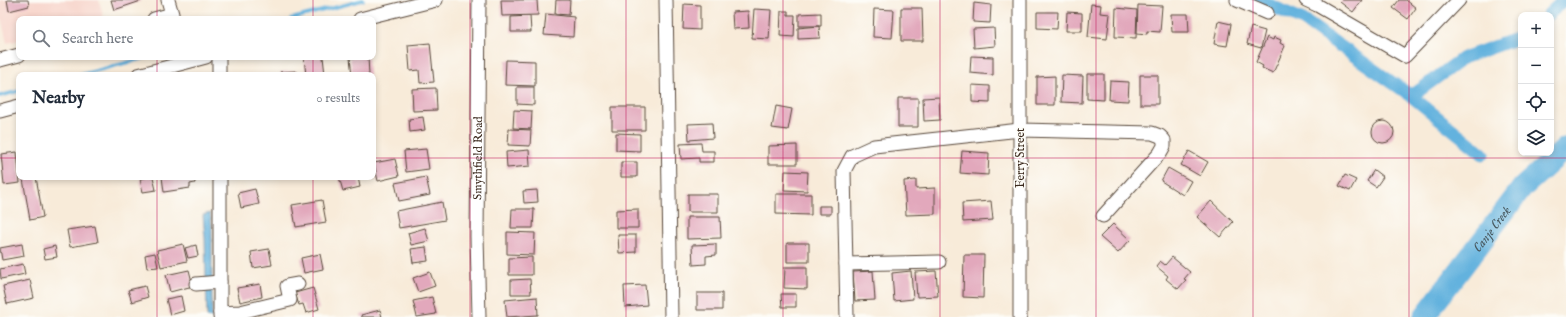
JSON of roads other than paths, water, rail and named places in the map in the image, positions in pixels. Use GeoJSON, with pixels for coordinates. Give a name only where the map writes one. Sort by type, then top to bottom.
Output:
{"type":"FeatureCollection","features":[{"type":"Feature","properties":{"kind":"street"},"geometry":{"type":"LineString","coordinates":[[165,16],[172,14],[168,0]]}},
{"type":"Feature","properties":{"kind":"street"},"geometry":{"type":"LineString","coordinates":[[372,16],[436,0]]}},
{"type":"Feature","properties":{"kind":"street","name":"Smythfield Road"},"geometry":{"type":"LineString","coordinates":[[479,0],[477,236],[479,317]]}},
{"type":"Feature","properties":{"kind":"street"},"geometry":{"type":"LineString","coordinates":[[666,0],[671,317]]}},
{"type":"Feature","properties":{"kind":"street","name":"Ferry Street"},"geometry":{"type":"LineString","coordinates":[[1020,0],[1020,317]]}},
{"type":"Feature","properties":{"kind":"street"},"geometry":{"type":"LineString","coordinates":[[1237,0],[1267,13]]}},
{"type":"Feature","properties":{"kind":"street"},"geometry":{"type":"LineString","coordinates":[[1306,0],[1405,56],[1458,0]]}},
{"type":"Feature","properties":{"kind":"street"},"geometry":{"type":"LineString","coordinates":[[0,60],[16,56]]}},
{"type":"Feature","properties":{"kind":"street"},"geometry":{"type":"LineString","coordinates":[[149,72],[195,60]]}},
{"type":"Feature","properties":{"kind":"street"},"geometry":{"type":"LineString","coordinates":[[219,60],[220,72]]}},
{"type":"Feature","properties":{"kind":"street"},"geometry":{"type":"LineString","coordinates":[[0,112],[16,107]]}},
{"type":"Feature","properties":{"kind":"street"},"geometry":{"type":"LineString","coordinates":[[847,317],[844,171],[852,156],[874,146],[1020,130],[1152,133],[1160,136],[1164,140],[1164,146],[1160,153],[1103,216]]}},
{"type":"Feature","properties":{"kind":"street"},"geometry":{"type":"LineString","coordinates":[[220,180],[209,282],[220,315],[240,312],[290,300],[287,286],[298,284]]}},
{"type":"Feature","properties":{"kind":"street"},"geometry":{"type":"LineString","coordinates":[[846,264],[939,262]]}},
{"type":"Feature","properties":{"kind":"water"},"geometry":{"type":"Polygon","coordinates":[[[210,213],[212,225],[212,317],[207,317],[203,215],[210,213]]]}},
{"type":"Feature","properties":{"kind":"waterway"},"geometry":{"type":"LineString","coordinates":[[302,16],[363,0]]}},
{"type":"Feature","properties":{"kind":"waterway"},"geometry":{"type":"LineString","coordinates":[[1258,0],[1303,20],[1410,95],[1420,90],[1463,58],[1518,38]]}},
{"type":"Feature","properties":{"kind":"waterway"},"geometry":{"type":"LineString","coordinates":[[1551,12],[1564,0]]}},
{"type":"Feature","properties":{"kind":"waterway"},"geometry":{"type":"LineString","coordinates":[[91,72],[137,60]]}},
{"type":"Feature","properties":{"kind":"waterway"},"geometry":{"type":"LineString","coordinates":[[0,96],[16,92]]}},
{"type":"Feature","properties":{"kind":"waterway"},"geometry":{"type":"LineString","coordinates":[[1410,95],[1483,154]]}},
{"type":"Feature","properties":{"kind":"waterway","name":"Canje Creek"},"geometry":{"type":"LineString","coordinates":[[1424,317],[1523,187],[1566,148]]}}]}
